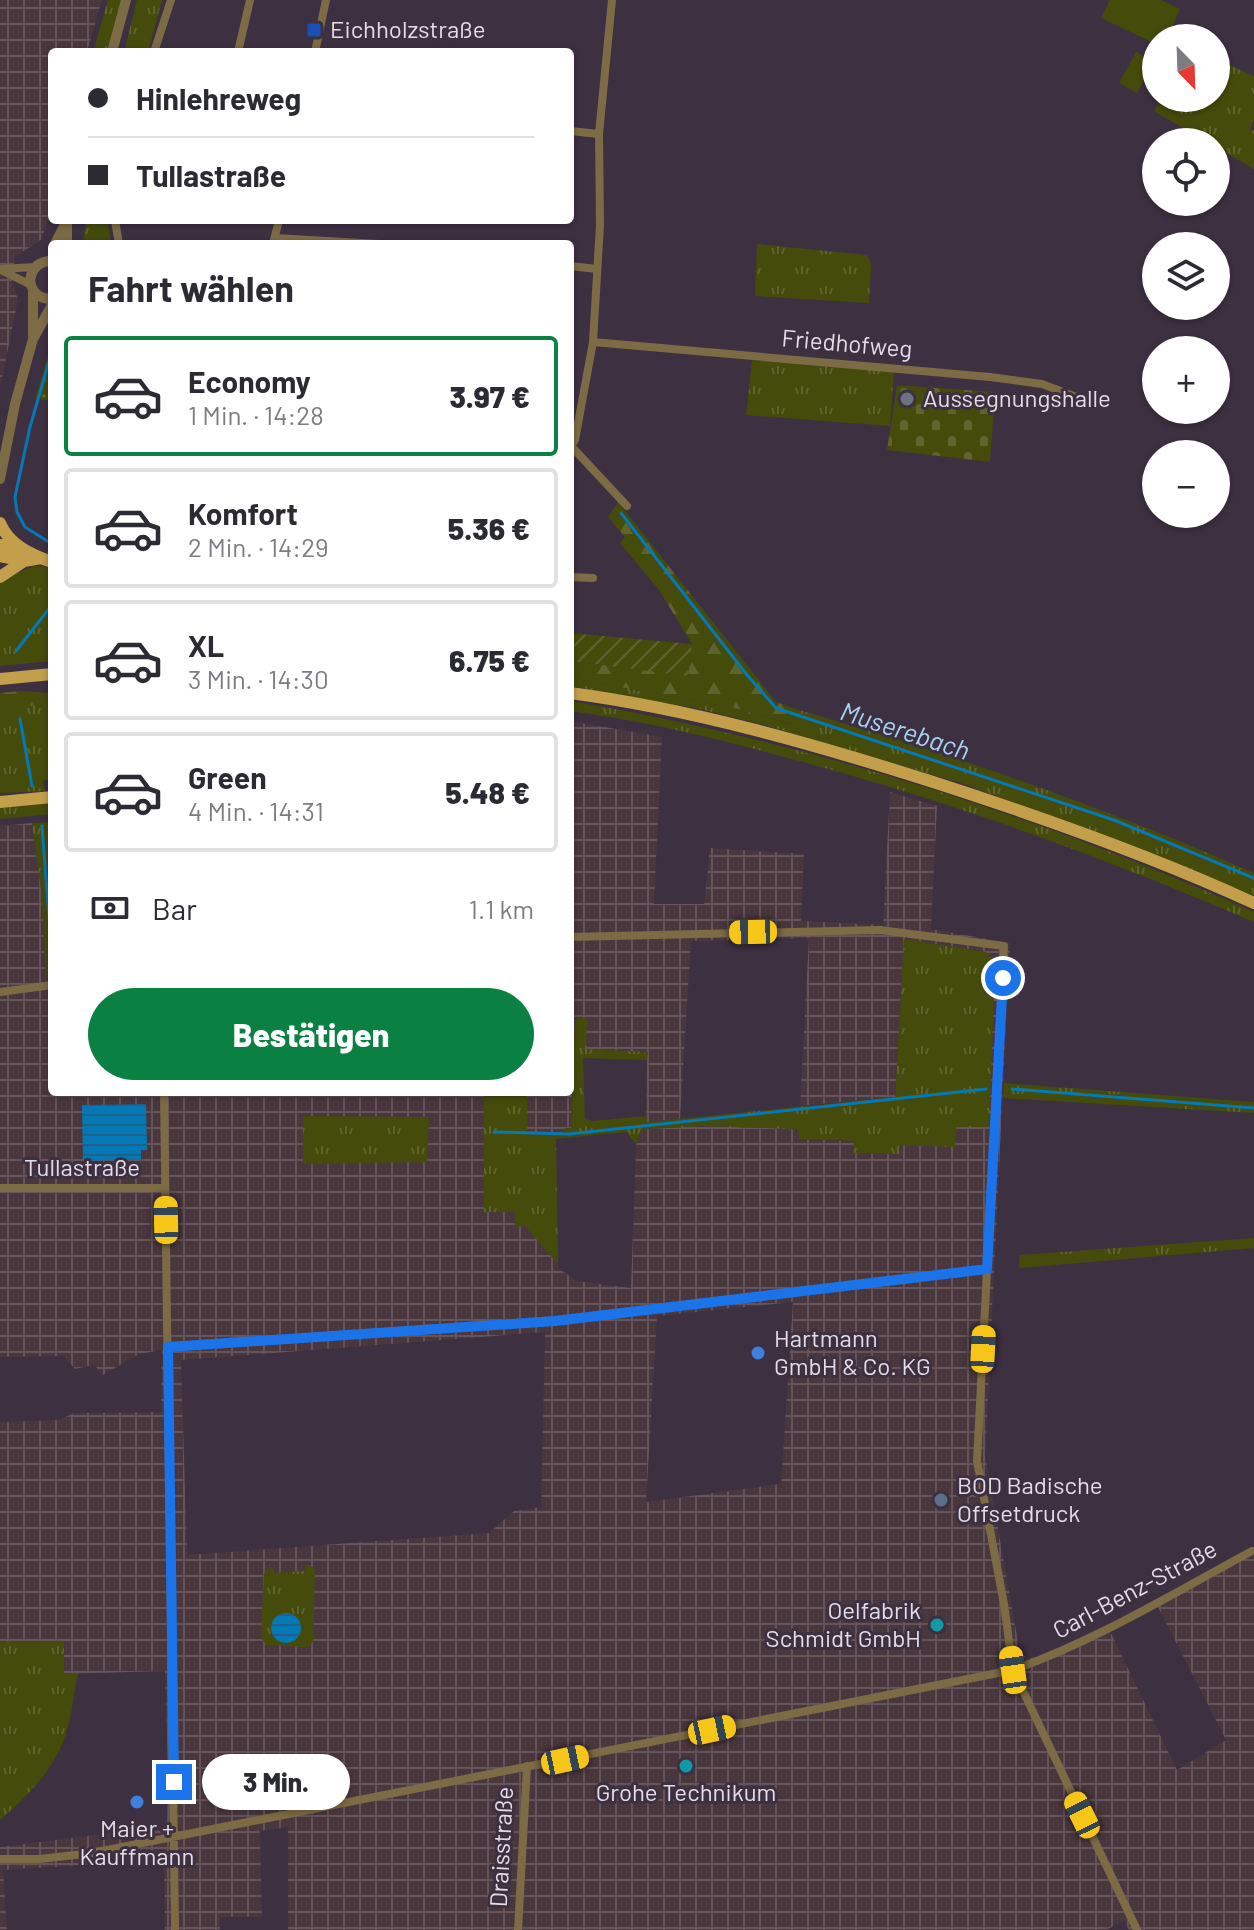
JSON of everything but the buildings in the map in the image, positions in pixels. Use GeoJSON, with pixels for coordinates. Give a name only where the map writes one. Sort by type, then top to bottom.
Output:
{"type":"FeatureCollection","features":[{"type":"Feature","properties":{"kind":"main road"},"geometry":{"type":"LineString","coordinates":[[0,523],[22,554]]}},
{"type":"Feature","properties":{"kind":"main road"},"geometry":{"type":"LineString","coordinates":[[0,545],[47,560]]}},
{"type":"Feature","properties":{"kind":"main road"},"geometry":{"type":"LineString","coordinates":[[0,556],[22,554]]}},
{"type":"Feature","properties":{"kind":"main road"},"geometry":{"type":"LineString","coordinates":[[0,577],[22,554]]}},
{"type":"Feature","properties":{"kind":"main road"},"geometry":{"type":"LineString","coordinates":[[0,679],[48,672]]}},
{"type":"Feature","properties":{"kind":"main road"},"geometry":{"type":"LineString","coordinates":[[27,676],[48,683]]}},
{"type":"Feature","properties":{"kind":"main road"},"geometry":{"type":"LineString","coordinates":[[574,694],[723,723],[891,769],[1021,811],[1254,903]]}},
{"type":"Feature","properties":{"kind":"main road"},"geometry":{"type":"LineString","coordinates":[[1,801],[48,797]]}},
{"type":"Feature","properties":{"kind":"street"},"geometry":{"type":"LineString","coordinates":[[113,48],[126,0]]}},
{"type":"Feature","properties":{"kind":"street"},"geometry":{"type":"LineString","coordinates":[[155,48],[171,0]]}},
{"type":"Feature","properties":{"kind":"street"},"geometry":{"type":"LineString","coordinates":[[239,48],[250,0]]}},
{"type":"Feature","properties":{"kind":"street"},"geometry":{"type":"LineString","coordinates":[[316,48],[326,0]]}},
{"type":"Feature","properties":{"kind":"street"},"geometry":{"type":"LineString","coordinates":[[574,441],[593,342],[600,223],[599,134],[612,0]]}},
{"type":"Feature","properties":{"kind":"street"},"geometry":{"type":"LineString","coordinates":[[574,131],[599,134]]}},
{"type":"Feature","properties":{"kind":"street"},"geometry":{"type":"LineString","coordinates":[[0,269],[43,263]]}},
{"type":"Feature","properties":{"kind":"street"},"geometry":{"type":"LineString","coordinates":[[33,339],[31,275],[43,263]]}},
{"type":"Feature","properties":{"kind":"street"},"geometry":{"type":"LineString","coordinates":[[574,266],[597,269]]}},
{"type":"Feature","properties":{"kind":"street"},"geometry":{"type":"LineString","coordinates":[[0,269],[48,300]]}},
{"type":"Feature","properties":{"kind":"street"},"geometry":{"type":"LineString","coordinates":[[0,479],[15,404],[33,339],[48,310]]}},
{"type":"Feature","properties":{"kind":"street","name":"Friedhofweg"},"geometry":{"type":"LineString","coordinates":[[593,342],[990,377],[1042,384],[1095,404]]}},
{"type":"Feature","properties":{"kind":"street"},"geometry":{"type":"LineString","coordinates":[[574,450],[627,506]]}},
{"type":"Feature","properties":{"kind":"street"},"geometry":{"type":"LineString","coordinates":[[574,577],[593,578]]}},
{"type":"Feature","properties":{"kind":"street"},"geometry":{"type":"LineString","coordinates":[[574,937],[880,930],[1004,946],[977,1461],[1013,1670],[1137,1930]]}},
{"type":"Feature","properties":{"kind":"street"},"geometry":{"type":"LineString","coordinates":[[0,992],[48,986]]}},
{"type":"Feature","properties":{"kind":"street","name":"Tullastraße"},"geometry":{"type":"LineString","coordinates":[[164,1096],[175,1930]]}},
{"type":"Feature","properties":{"kind":"street","name":"Tullastraße"},"geometry":{"type":"LineString","coordinates":[[0,1188],[165,1188]]}},
{"type":"Feature","properties":{"kind":"street"},"geometry":{"type":"LineString","coordinates":[[168,1347],[555,1321],[987,1269]]}},
{"type":"Feature","properties":{"kind":"street","name":"Carl-Benz-Straße"},"geometry":{"type":"LineString","coordinates":[[0,1859],[40,1859],[92,1853],[1013,1670],[1083,1642],[1252,1551]]}},
{"type":"Feature","properties":{"kind":"street","name":"Draisstraße"},"geometry":{"type":"LineString","coordinates":[[518,1930],[527,1766]]}},
{"type":"Feature","properties":{"kind":"shaded area"},"geometry":{"type":"Polygon","coordinates":[[[0,0],[102,0],[88,48],[48,48],[48,218],[42,239],[15,257],[12,281],[18,300],[0,388],[0,0]]]}},
{"type":"Feature","properties":{"kind":"shaded area"},"geometry":{"type":"Polygon","coordinates":[[[574,722],[662,737],[654,904],[704,904],[710,848],[804,854],[801,921],[883,925],[890,792],[937,806],[931,929],[1010,943],[985,1456],[1020,1653],[1027,1658],[1042,1657],[1107,1625],[1177,1770],[1226,1740],[1157,1605],[1254,1553],[1254,1930],[1129,1930],[1124,1921],[1106,1930],[288,1930],[288,1827],[260,1831],[262,1917],[220,1917],[220,1930],[165,1930],[164,1863],[155,1854],[84,1865],[3,1870],[7,1930],[0,1930],[0,1847],[167,1826],[168,1778],[165,1671],[64,1674],[64,1641],[0,1642],[0,1422],[59,1420],[74,1413],[161,1412],[162,1350],[139,1354],[103,1375],[94,1365],[75,1369],[64,1356],[0,1357],[0,826],[32,823],[48,977],[48,1096],[484,1096],[484,1212],[515,1212],[558,1264],[558,1268],[577,1281],[631,1288],[636,1145],[640,1132],[646,1129],[704,1126],[799,1129],[799,1139],[854,1141],[855,1153],[898,1154],[899,1145],[955,1127],[988,1127],[995,962],[986,952],[904,939],[895,1097],[800,1106],[809,938],[691,941],[680,1119],[646,1122],[647,1052],[585,1049],[576,1018],[574,1062],[574,722]],[[793,1302],[657,1316],[646,1502],[781,1484],[793,1302]],[[545,1332],[181,1360],[187,1555],[489,1533],[514,1511],[541,1507],[545,1332]]]}},
{"type":"Feature","properties":{"kind":"shaded area"},"geometry":{"type":"Polygon","coordinates":[[[527,1096],[572,1096],[571,1128],[564,1132],[527,1132],[527,1096]]]}},
{"type":"Feature","properties":{"kind":"green space"},"geometry":{"type":"Polygon","coordinates":[[[108,0],[122,0],[108,48],[94,48],[108,0]]]}},
{"type":"Feature","properties":{"kind":"green space"},"geometry":{"type":"Polygon","coordinates":[[[137,0],[162,0],[149,48],[125,48],[137,0]]]}},
{"type":"Feature","properties":{"kind":"green space"},"geometry":{"type":"Polygon","coordinates":[[[1110,0],[1161,0],[1180,9],[1173,24],[1142,24],[1142,37],[1101,18],[1110,0]]]}},
{"type":"Feature","properties":{"kind":"green space"},"geometry":{"type":"Polygon","coordinates":[[[1136,52],[1142,55],[1142,84],[1137,93],[1119,83],[1136,52]]]}},
{"type":"Feature","properties":{"kind":"green space"},"geometry":{"type":"Polygon","coordinates":[[[1230,65],[1254,76],[1254,120],[1250,129],[1254,131],[1254,169],[1230,155],[1230,128],[1183,128],[1156,112],[1230,112],[1230,65]]]}},
{"type":"Feature","properties":{"kind":"green space"},"geometry":{"type":"Polygon","coordinates":[[[86,224],[108,224],[110,240],[84,240],[86,224]]]}},
{"type":"Feature","properties":{"kind":"green space"},"geometry":{"type":"Polygon","coordinates":[[[757,244],[867,255],[871,263],[869,303],[755,296],[757,244]]]}},
{"type":"Feature","properties":{"kind":"green space"},"geometry":{"type":"Polygon","coordinates":[[[48,356],[48,401],[35,399],[48,356]]]}},
{"type":"Feature","properties":{"kind":"green space"},"geometry":{"type":"Polygon","coordinates":[[[752,360],[894,372],[890,426],[746,415],[752,360]]]}},
{"type":"Feature","properties":{"kind":"green space"},"geometry":{"type":"Polygon","coordinates":[[[897,385],[995,392],[990,462],[887,450],[897,385]]]}},
{"type":"Feature","properties":{"kind":"green space"},"geometry":{"type":"Polygon","coordinates":[[[618,502],[776,702],[799,710],[795,725],[731,707],[574,679],[574,661],[688,675],[692,644],[659,590],[620,543],[625,537],[608,517],[618,502]]]}},
{"type":"Feature","properties":{"kind":"green space"},"geometry":{"type":"Polygon","coordinates":[[[34,566],[48,567],[48,661],[0,666],[0,584],[34,566]]]}},
{"type":"Feature","properties":{"kind":"green space"},"geometry":{"type":"Polygon","coordinates":[[[574,633],[692,644],[688,676],[574,662],[574,633]]]}},
{"type":"Feature","properties":{"kind":"green space"},"geometry":{"type":"Polygon","coordinates":[[[574,679],[731,707],[794,725],[799,710],[915,745],[1086,804],[1254,873],[1254,897],[970,786],[700,709],[574,687],[574,679]]]}},
{"type":"Feature","properties":{"kind":"green space"},"geometry":{"type":"Polygon","coordinates":[[[0,693],[48,693],[48,705],[0,707],[0,693]]]}},
{"type":"Feature","properties":{"kind":"green space"},"geometry":{"type":"Polygon","coordinates":[[[574,702],[746,737],[919,785],[1004,813],[1172,877],[1254,912],[1254,922],[1081,852],[904,791],[731,743],[574,712],[574,702]]]}},
{"type":"Feature","properties":{"kind":"green space"},"geometry":{"type":"Polygon","coordinates":[[[48,704],[48,780],[43,781],[45,791],[0,793],[0,707],[48,704]]]}},
{"type":"Feature","properties":{"kind":"green space"},"geometry":{"type":"Polygon","coordinates":[[[48,802],[48,814],[0,819],[0,808],[48,802]]]}},
{"type":"Feature","properties":{"kind":"green space"},"geometry":{"type":"Polygon","coordinates":[[[48,822],[46,977],[41,889],[32,823],[48,822]]]}},
{"type":"Feature","properties":{"kind":"green space"},"geometry":{"type":"Polygon","coordinates":[[[904,939],[986,952],[995,962],[989,1127],[956,1127],[955,1147],[900,1145],[899,1154],[854,1153],[854,1141],[799,1139],[798,1129],[704,1126],[646,1129],[640,1132],[636,1145],[627,1132],[556,1139],[558,1264],[525,1226],[515,1227],[515,1212],[484,1212],[484,1096],[527,1096],[527,1132],[564,1132],[565,1128],[571,1128],[575,1018],[587,1018],[586,1049],[648,1052],[647,1060],[583,1058],[585,1118],[592,1121],[646,1116],[647,1122],[895,1097],[904,939]]]}},
{"type":"Feature","properties":{"kind":"green space"},"geometry":{"type":"Polygon","coordinates":[[[1004,1083],[1254,1102],[1254,1113],[1003,1098],[1004,1083]]]}},
{"type":"Feature","properties":{"kind":"green space"},"geometry":{"type":"Polygon","coordinates":[[[303,1116],[429,1117],[427,1162],[303,1164],[303,1116]]]}},
{"type":"Feature","properties":{"kind":"green space"},"geometry":{"type":"Polygon","coordinates":[[[1254,1238],[1254,1248],[1019,1268],[1019,1255],[1254,1238]]]}},
{"type":"Feature","properties":{"kind":"green space"},"geometry":{"type":"Polygon","coordinates":[[[306,1564],[315,1572],[313,1642],[307,1647],[266,1645],[261,1637],[264,1573],[272,1566],[274,1573],[305,1571],[306,1564]]]}},
{"type":"Feature","properties":{"kind":"green space"},"geometry":{"type":"Polygon","coordinates":[[[64,1641],[64,1674],[78,1673],[66,1734],[58,1754],[44,1775],[0,1820],[0,1642],[64,1641]]]}},
{"type":"Feature","properties":{"kind":"water"},"geometry":{"type":"Polygon","coordinates":[[[146,1104],[147,1150],[141,1150],[141,1159],[83,1161],[82,1105],[146,1104]]]}},
{"type":"Feature","properties":{"kind":"water"},"geometry":{"type":"Polygon","coordinates":[[[286,1613],[292,1614],[300,1622],[300,1634],[292,1642],[286,1643],[280,1642],[272,1634],[271,1628],[272,1622],[280,1614],[286,1613]]]}},
{"type":"Feature","properties":{"kind":"waterway"},"geometry":{"type":"LineString","coordinates":[[48,365],[30,427],[15,497],[17,512],[25,527],[48,541]]}},
{"type":"Feature","properties":{"kind":"waterway","name":"Muserebach"},"geometry":{"type":"LineString","coordinates":[[621,513],[776,708],[1114,820],[1254,878]]}},
{"type":"Feature","properties":{"kind":"waterway"},"geometry":{"type":"LineString","coordinates":[[16,651],[48,610]]}},
{"type":"Feature","properties":{"kind":"waterway"},"geometry":{"type":"LineString","coordinates":[[20,719],[32,786]]}},
{"type":"Feature","properties":{"kind":"waterway"},"geometry":{"type":"LineString","coordinates":[[42,826],[48,905]]}},
{"type":"Feature","properties":{"kind":"waterway"},"geometry":{"type":"LineString","coordinates":[[494,1132],[569,1134],[986,1089]]}},
{"type":"Feature","properties":{"kind":"waterway"},"geometry":{"type":"LineString","coordinates":[[1012,1089],[1254,1108]]}},
{"type":"Feature","properties":{"kind":"place","name":"Eichholzstraße"},"geometry":{"type":"Point","coordinates":[314,30]}},
{"type":"Feature","properties":{"kind":"place","name":"Aussegnungshalle"},"geometry":{"type":"Point","coordinates":[907,399]}},
{"type":"Feature","properties":{"kind":"place","name":"Hartmann GmbH & Co. KG"},"geometry":{"type":"Point","coordinates":[758,1353]}},
{"type":"Feature","properties":{"kind":"place","name":"BOD Badische Offsetdruck"},"geometry":{"type":"Point","coordinates":[941,1500]}},
{"type":"Feature","properties":{"kind":"place","name":"Oelfabrik Schmidt GmbH"},"geometry":{"type":"Point","coordinates":[937,1625]}},
{"type":"Feature","properties":{"kind":"place","name":"Grohe Technikum"},"geometry":{"type":"Point","coordinates":[686,1766]}},
{"type":"Feature","properties":{"kind":"place","name":"Maier + Kauffmann"},"geometry":{"type":"Point","coordinates":[137,1802]}},
{"type":"Feature","properties":{"kind":"route"},"geometry":{"type":"LineString","coordinates":[[174,1782],[168,1347],[555,1321],[987,1269],[1003,978]]}}]}
